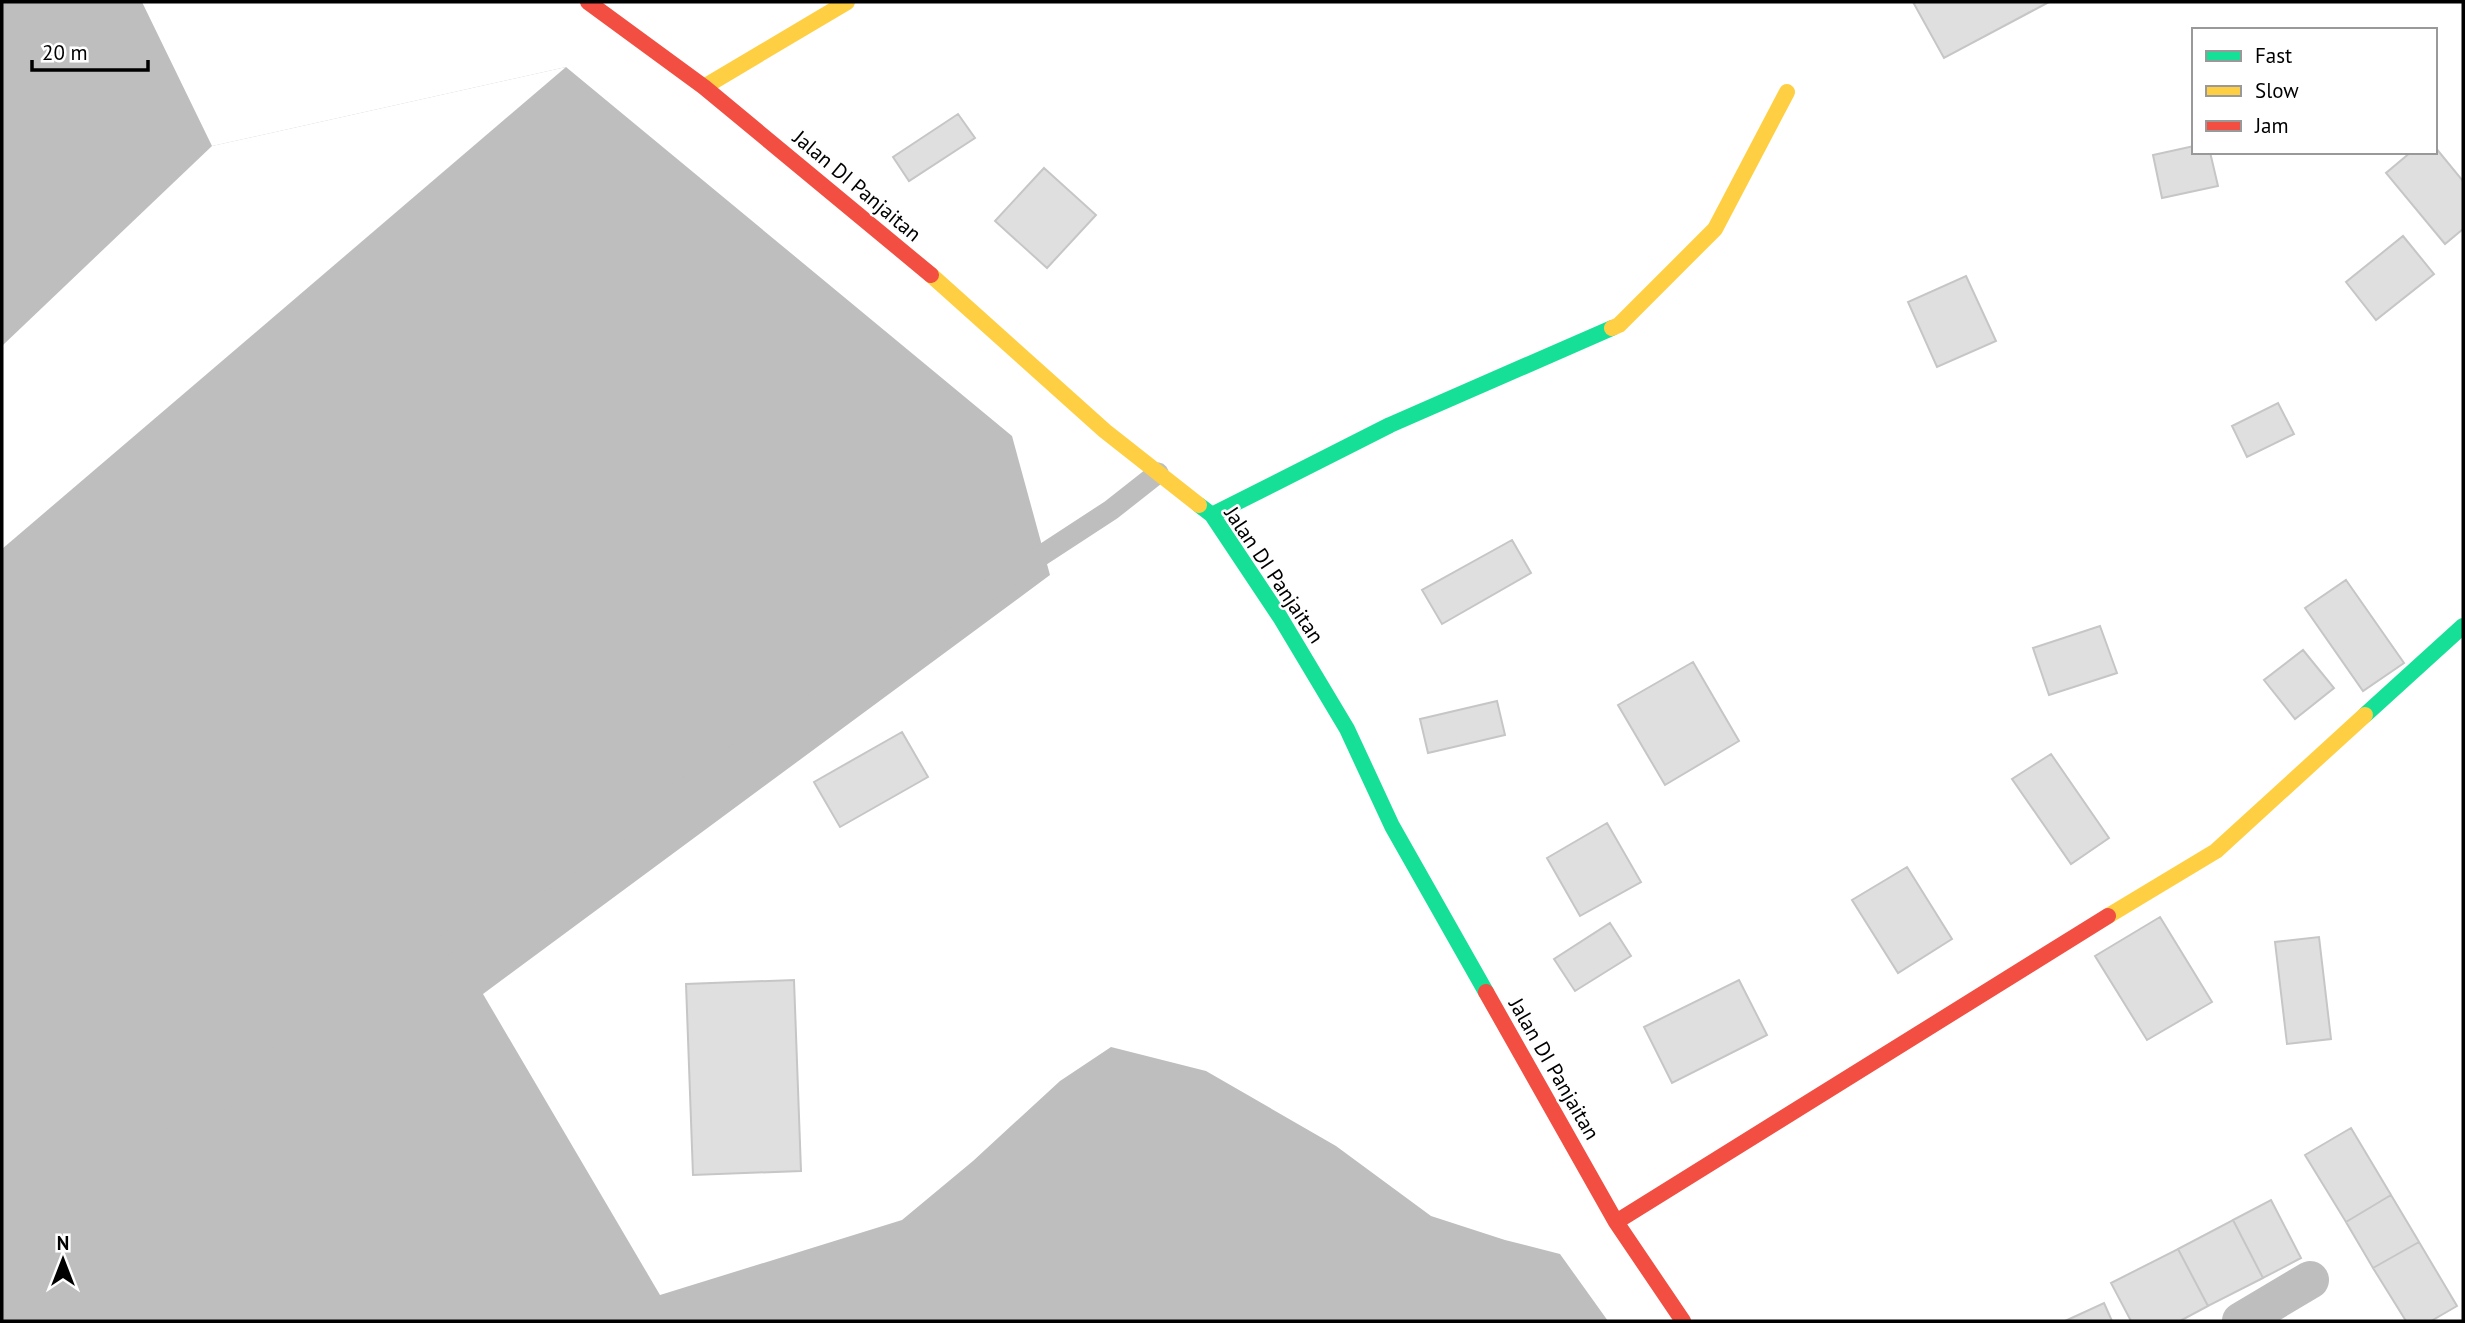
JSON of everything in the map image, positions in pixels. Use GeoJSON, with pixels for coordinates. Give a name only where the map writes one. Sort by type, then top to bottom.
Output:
{"type":"FeatureCollection","features":[{"type":"Feature","properties":{"kind":"street","name":"Jalan DI Panjaitan"},"geometry":{"type":"LineString","coordinates":[[588,2],[704,87],[930,274],[1105,431],[1212,515],[1280,617],[1347,729],[1392,826],[1616,1222],[1683,1321]]}},
{"type":"Feature","properties":{"kind":"street"},"geometry":{"type":"LineString","coordinates":[[704,87],[847,2]]}},
{"type":"Feature","properties":{"kind":"street"},"geometry":{"type":"LineString","coordinates":[[1212,515],[1390,425],[1619,325],[1715,229],[1787,92]]}},
{"type":"Feature","properties":{"kind":"street"},"geometry":{"type":"LineString","coordinates":[[1616,1222],[2024,966],[2216,851],[2463,626]]}},
{"type":"Feature","properties":{"kind":"street"},"geometry":{"type":"LineString","coordinates":[[2241,1321],[2310,1280]]}},
{"type":"Feature","properties":{"kind":"lane"},"geometry":{"type":"LineString","coordinates":[[2,1264],[328,1021],[1099,518],[1158,474]]}},
{"type":"Feature","properties":{"kind":"shaded area"},"geometry":{"type":"Polygon","coordinates":[[[2,2],[142,2],[212,146],[566,67],[1012,436],[1050,575],[483,994],[660,1295],[902,1220],[973,1161],[1060,1081],[1111,1047],[1206,1071],[1336,1146],[1431,1216],[1505,1240],[1560,1254],[1608,1321],[2,1321],[2,2]]]}},
{"type":"Feature","properties":{"kind":"pier"},"geometry":{"type":"Polygon","coordinates":[[[566,67],[2,549],[2,346],[212,146],[566,67]]]}},
{"type":"Feature","properties":{"kind":"building"},"geometry":{"type":"Polygon","coordinates":[[[1913,2],[2049,2],[1944,58],[1913,2]]]}},
{"type":"Feature","properties":{"kind":"building"},"geometry":{"type":"Polygon","coordinates":[[[958,114],[975,138],[909,181],[893,157],[958,114]]]}},
{"type":"Feature","properties":{"kind":"building"},"geometry":{"type":"Polygon","coordinates":[[[2192,146],[2192,154],[2210,154],[2218,186],[2162,198],[2153,155],[2192,146]]]}},
{"type":"Feature","properties":{"kind":"building"},"geometry":{"type":"Polygon","coordinates":[[[2437,149],[2463,181],[2463,229],[2445,244],[2386,173],[2409,154],[2437,154],[2437,149]]]}},
{"type":"Feature","properties":{"kind":"building"},"geometry":{"type":"Polygon","coordinates":[[[1044,168],[1096,215],[1047,268],[995,221],[1044,168]]]}},
{"type":"Feature","properties":{"kind":"building"},"geometry":{"type":"Polygon","coordinates":[[[2403,236],[2434,274],[2376,320],[2346,282],[2403,236]]]}},
{"type":"Feature","properties":{"kind":"building"},"geometry":{"type":"Polygon","coordinates":[[[1966,276],[1996,341],[1937,367],[1908,302],[1966,276]]]}},
{"type":"Feature","properties":{"kind":"building"},"geometry":{"type":"Polygon","coordinates":[[[2278,403],[2294,434],[2247,457],[2232,426],[2278,403]]]}},
{"type":"Feature","properties":{"kind":"building"},"geometry":{"type":"Polygon","coordinates":[[[1512,540],[1531,573],[1442,624],[1422,590],[1512,540]]]}},
{"type":"Feature","properties":{"kind":"building"},"geometry":{"type":"Polygon","coordinates":[[[2346,580],[2404,663],[2363,691],[2305,608],[2346,580]]]}},
{"type":"Feature","properties":{"kind":"building"},"geometry":{"type":"Polygon","coordinates":[[[2100,626],[2117,673],[2049,695],[2033,648],[2100,626]]]}},
{"type":"Feature","properties":{"kind":"building"},"geometry":{"type":"Polygon","coordinates":[[[2303,650],[2334,688],[2295,719],[2264,680],[2303,650]]]}},
{"type":"Feature","properties":{"kind":"building"},"geometry":{"type":"Polygon","coordinates":[[[1693,662],[1739,741],[1665,785],[1618,705],[1693,662]]]}},
{"type":"Feature","properties":{"kind":"building"},"geometry":{"type":"Polygon","coordinates":[[[1497,701],[1505,735],[1428,753],[1420,719],[1497,701]]]}},
{"type":"Feature","properties":{"kind":"building"},"geometry":{"type":"Polygon","coordinates":[[[902,732],[928,777],[840,827],[814,782],[902,732]]]}},
{"type":"Feature","properties":{"kind":"building"},"geometry":{"type":"Polygon","coordinates":[[[2051,754],[2109,838],[2071,864],[2012,779],[2051,754]]]}},
{"type":"Feature","properties":{"kind":"building"},"geometry":{"type":"Polygon","coordinates":[[[1607,823],[1641,882],[1580,916],[1547,858],[1607,823]]]}},
{"type":"Feature","properties":{"kind":"building"},"geometry":{"type":"Polygon","coordinates":[[[1907,867],[1952,939],[1898,973],[1852,900],[1907,867]]]}},
{"type":"Feature","properties":{"kind":"building"},"geometry":{"type":"Polygon","coordinates":[[[2160,917],[2212,1002],[2147,1040],[2095,956],[2160,917]]]}},
{"type":"Feature","properties":{"kind":"building"},"geometry":{"type":"Polygon","coordinates":[[[1610,923],[1631,956],[1575,991],[1554,959],[1610,923]]]}},
{"type":"Feature","properties":{"kind":"building"},"geometry":{"type":"Polygon","coordinates":[[[2319,937],[2331,1039],[2287,1044],[2275,942],[2319,937]]]}},
{"type":"Feature","properties":{"kind":"building"},"geometry":{"type":"Polygon","coordinates":[[[794,980],[801,1171],[693,1175],[686,984],[794,980]]]}},
{"type":"Feature","properties":{"kind":"building"},"geometry":{"type":"Polygon","coordinates":[[[1739,980],[1767,1035],[1672,1083],[1644,1027],[1739,980]]]}},
{"type":"Feature","properties":{"kind":"building"},"geometry":{"type":"Polygon","coordinates":[[[2351,1128],[2391,1195],[2346,1222],[2305,1155],[2351,1128]]]}},
{"type":"Feature","properties":{"kind":"building"},"geometry":{"type":"Polygon","coordinates":[[[2391,1195],[2419,1242],[2373,1268],[2346,1222],[2391,1195]]]}},
{"type":"Feature","properties":{"kind":"building"},"geometry":{"type":"Polygon","coordinates":[[[2271,1200],[2301,1258],[2263,1278],[2233,1220],[2271,1200]]]}},
{"type":"Feature","properties":{"kind":"building"},"geometry":{"type":"Polygon","coordinates":[[[2233,1220],[2263,1278],[2208,1306],[2178,1249],[2233,1220]]]}},
{"type":"Feature","properties":{"kind":"building"},"geometry":{"type":"Polygon","coordinates":[[[2419,1242],[2457,1306],[2431,1321],[2406,1321],[2373,1268],[2419,1242]]]}},
{"type":"Feature","properties":{"kind":"building"},"geometry":{"type":"Polygon","coordinates":[[[2178,1249],[2208,1306],[2180,1321],[2131,1321],[2111,1283],[2178,1249]]]}},
{"type":"Feature","properties":{"kind":"building"},"geometry":{"type":"Polygon","coordinates":[[[2104,1303],[2112,1321],[2065,1321],[2104,1303]]]}},
{"type":"Feature","properties":{"kind":"traffic: fast"},"geometry":{"type":"LineString","coordinates":[[1212,515],[1390,425],[1612,328]]}},
{"type":"Feature","properties":{"kind":"traffic: fast"},"geometry":{"type":"LineString","coordinates":[[1199,505],[1212,515],[1280,617],[1347,729],[1392,826],[1486,992]]}},
{"type":"Feature","properties":{"kind":"traffic: fast"},"geometry":{"type":"LineString","coordinates":[[2365,715],[2463,626]]}},
{"type":"Feature","properties":{"kind":"traffic: slow"},"geometry":{"type":"LineString","coordinates":[[704,87],[847,2]]}},
{"type":"Feature","properties":{"kind":"traffic: slow"},"geometry":{"type":"LineString","coordinates":[[1612,328],[1619,325],[1715,229],[1787,92]]}},
{"type":"Feature","properties":{"kind":"traffic: slow"},"geometry":{"type":"LineString","coordinates":[[931,275],[1105,431],[1199,505]]}},
{"type":"Feature","properties":{"kind":"traffic: slow"},"geometry":{"type":"LineString","coordinates":[[2108,916],[2216,851],[2365,715]]}},
{"type":"Feature","properties":{"kind":"traffic: jam"},"geometry":{"type":"LineString","coordinates":[[588,2],[704,87],[931,275]]}},
{"type":"Feature","properties":{"kind":"traffic: jam"},"geometry":{"type":"LineString","coordinates":[[1616,1222],[2108,916]]}},
{"type":"Feature","properties":{"kind":"traffic: jam"},"geometry":{"type":"LineString","coordinates":[[1486,992],[1616,1222],[1683,1321]]}}]}
